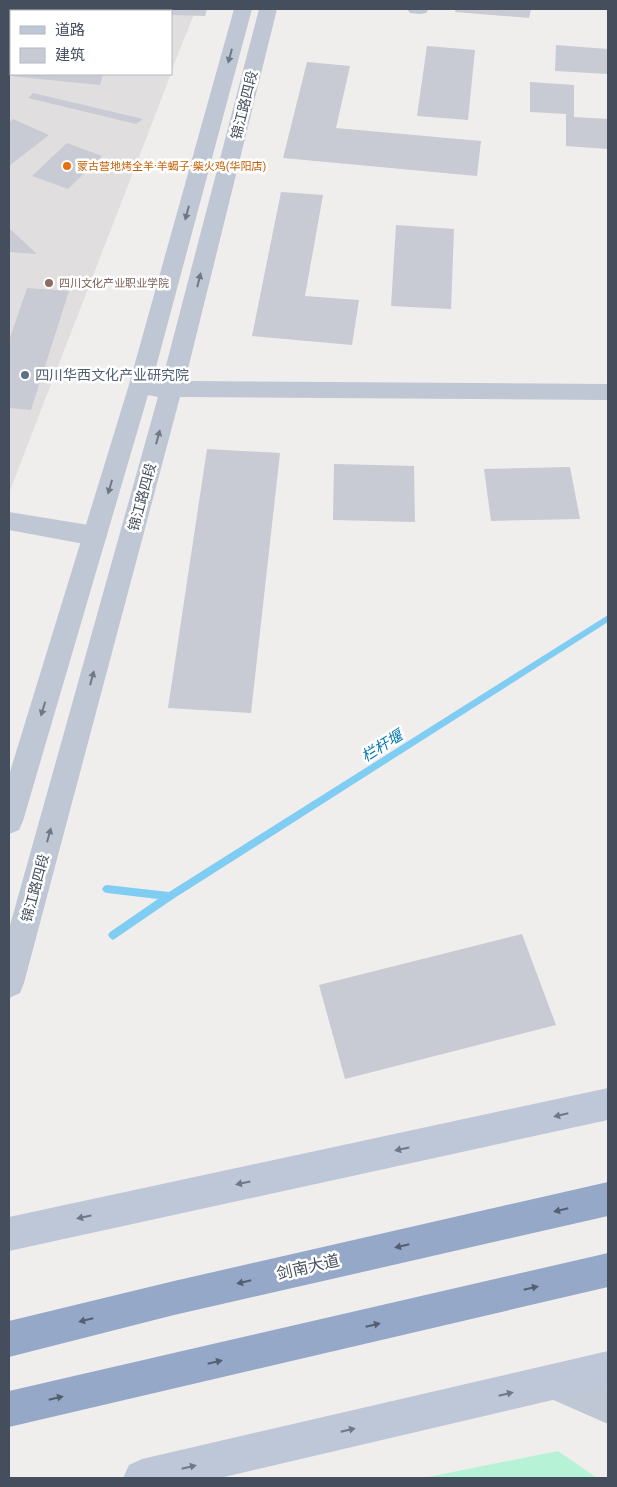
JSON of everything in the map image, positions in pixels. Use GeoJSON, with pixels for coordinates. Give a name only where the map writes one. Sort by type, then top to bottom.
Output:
{"type":"FeatureCollection","features":[{"type":"Feature","properties":{"kind":"highway","name":"剑南大道"},"geometry":{"type":"LineString","coordinates":[[9,1339],[174,1298],[608,1199]]}},
{"type":"Feature","properties":{"kind":"highway"},"geometry":{"type":"LineString","coordinates":[[9,1409],[608,1270]]}},
{"type":"Feature","properties":{"kind":"main road"},"geometry":{"type":"LineString","coordinates":[[12,1228],[608,1104]]}},
{"type":"Feature","properties":{"kind":"main road"},"geometry":{"type":"LineString","coordinates":[[142,1478],[608,1369]]}},
{"type":"Feature","properties":{"kind":"street","name":"锦江路四段"},"geometry":{"type":"LineString","coordinates":[[9,821],[139,388],[243,9]]}},
{"type":"Feature","properties":{"kind":"street","name":"锦江路四段"},"geometry":{"type":"LineString","coordinates":[[9,983],[171,390],[268,9]]}},
{"type":"Feature","properties":{"kind":"street"},"geometry":{"type":"LineString","coordinates":[[139,388],[171,390],[608,392]]}},
{"type":"Feature","properties":{"kind":"street"},"geometry":{"type":"LineString","coordinates":[[9,521],[95,536]]}},
{"type":"Feature","properties":{"kind":"street"},"geometry":{"type":"LineString","coordinates":[[555,1382],[608,1406]]}},
{"type":"Feature","properties":{"kind":"shaded area","name":"四川文化产业职业学院"},"geometry":{"type":"Polygon","coordinates":[[[9,9],[196,9],[172,69],[172,10],[10,10],[10,75],[171,75],[9,493],[9,9]]]}},
{"type":"Feature","properties":{"kind":"green space"},"geometry":{"type":"Polygon","coordinates":[[[558,1451],[597,1478],[423,1478],[558,1451]]]}},
{"type":"Feature","properties":{"kind":"building"},"geometry":{"type":"Polygon","coordinates":[[[207,9],[205,16],[172,15],[172,10],[158,10],[207,9]]]}},
{"type":"Feature","properties":{"kind":"building"},"geometry":{"type":"Polygon","coordinates":[[[456,9],[531,9],[529,18],[455,12],[456,9]]]}},
{"type":"Feature","properties":{"kind":"building"},"geometry":{"type":"Polygon","coordinates":[[[556,45],[608,49],[608,74],[555,71],[556,45]]]}},
{"type":"Feature","properties":{"kind":"building"},"geometry":{"type":"Polygon","coordinates":[[[427,46],[475,50],[468,120],[417,116],[427,46]]]}},
{"type":"Feature","properties":{"kind":"building"},"geometry":{"type":"Polygon","coordinates":[[[10,62],[10,75],[103,75],[100,85],[9,76],[10,62]]]}},
{"type":"Feature","properties":{"kind":"building"},"geometry":{"type":"Polygon","coordinates":[[[307,62],[350,66],[336,128],[481,141],[477,176],[283,158],[307,62]]]}},
{"type":"Feature","properties":{"kind":"building"},"geometry":{"type":"Polygon","coordinates":[[[530,82],[574,85],[574,117],[608,119],[608,149],[566,146],[566,114],[530,112],[530,82]]]}},
{"type":"Feature","properties":{"kind":"building"},"geometry":{"type":"Polygon","coordinates":[[[33,93],[143,119],[136,124],[28,98],[33,93]]]}},
{"type":"Feature","properties":{"kind":"building"},"geometry":{"type":"Polygon","coordinates":[[[13,119],[49,135],[9,166],[9,123],[13,119]]]}},
{"type":"Feature","properties":{"kind":"building","name":"蒙古营地烤全羊·羊蝎子·柴火鸡(华阳店)"},"geometry":{"type":"Polygon","coordinates":[[[67,143],[102,156],[68,189],[32,176],[67,143]]]}},
{"type":"Feature","properties":{"kind":"building"},"geometry":{"type":"Polygon","coordinates":[[[281,192],[323,195],[305,296],[359,300],[352,345],[252,336],[281,192]]]}},
{"type":"Feature","properties":{"kind":"building"},"geometry":{"type":"Polygon","coordinates":[[[396,225],[454,229],[451,309],[391,306],[396,225]]]}},
{"type":"Feature","properties":{"kind":"building"},"geometry":{"type":"Polygon","coordinates":[[[9,228],[37,254],[9,252],[9,228]]]}},
{"type":"Feature","properties":{"kind":"building","name":"四川华西文化产业研究院"},"geometry":{"type":"Polygon","coordinates":[[[27,288],[69,291],[31,410],[9,408],[9,341],[27,288]]]}},
{"type":"Feature","properties":{"kind":"building"},"geometry":{"type":"Polygon","coordinates":[[[207,449],[280,453],[251,713],[168,708],[207,449]]]}},
{"type":"Feature","properties":{"kind":"building"},"geometry":{"type":"Polygon","coordinates":[[[334,464],[414,466],[415,522],[333,520],[334,464]]]}},
{"type":"Feature","properties":{"kind":"building"},"geometry":{"type":"Polygon","coordinates":[[[570,467],[580,519],[491,521],[484,469],[570,467]]]}},
{"type":"Feature","properties":{"kind":"building"},"geometry":{"type":"Polygon","coordinates":[[[522,934],[556,1025],[345,1079],[319,985],[522,934]]]}},
{"type":"Feature","properties":{"kind":"waterway","name":"栏杆堰"},"geometry":{"type":"LineString","coordinates":[[170,896],[608,618]]}},
{"type":"Feature","properties":{"kind":"waterway","name":"栏杆堰"},"geometry":{"type":"LineString","coordinates":[[107,889],[170,896]]}},
{"type":"Feature","properties":{"kind":"waterway","name":"栏杆堰"},"geometry":{"type":"LineString","coordinates":[[113,935],[170,896]]}},
{"type":"Feature","properties":{"kind":"place","name":"蒙古营地烤全羊·羊蝎子·柴火鸡(华阳店)"},"geometry":{"type":"Point","coordinates":[67,166]}},
{"type":"Feature","properties":{"kind":"place","name":"四川文化产业职业学院"},"geometry":{"type":"Point","coordinates":[49,283]}},
{"type":"Feature","properties":{"kind":"place","name":"四川华西文化产业研究院"},"geometry":{"type":"Point","coordinates":[25,375]}}]}
